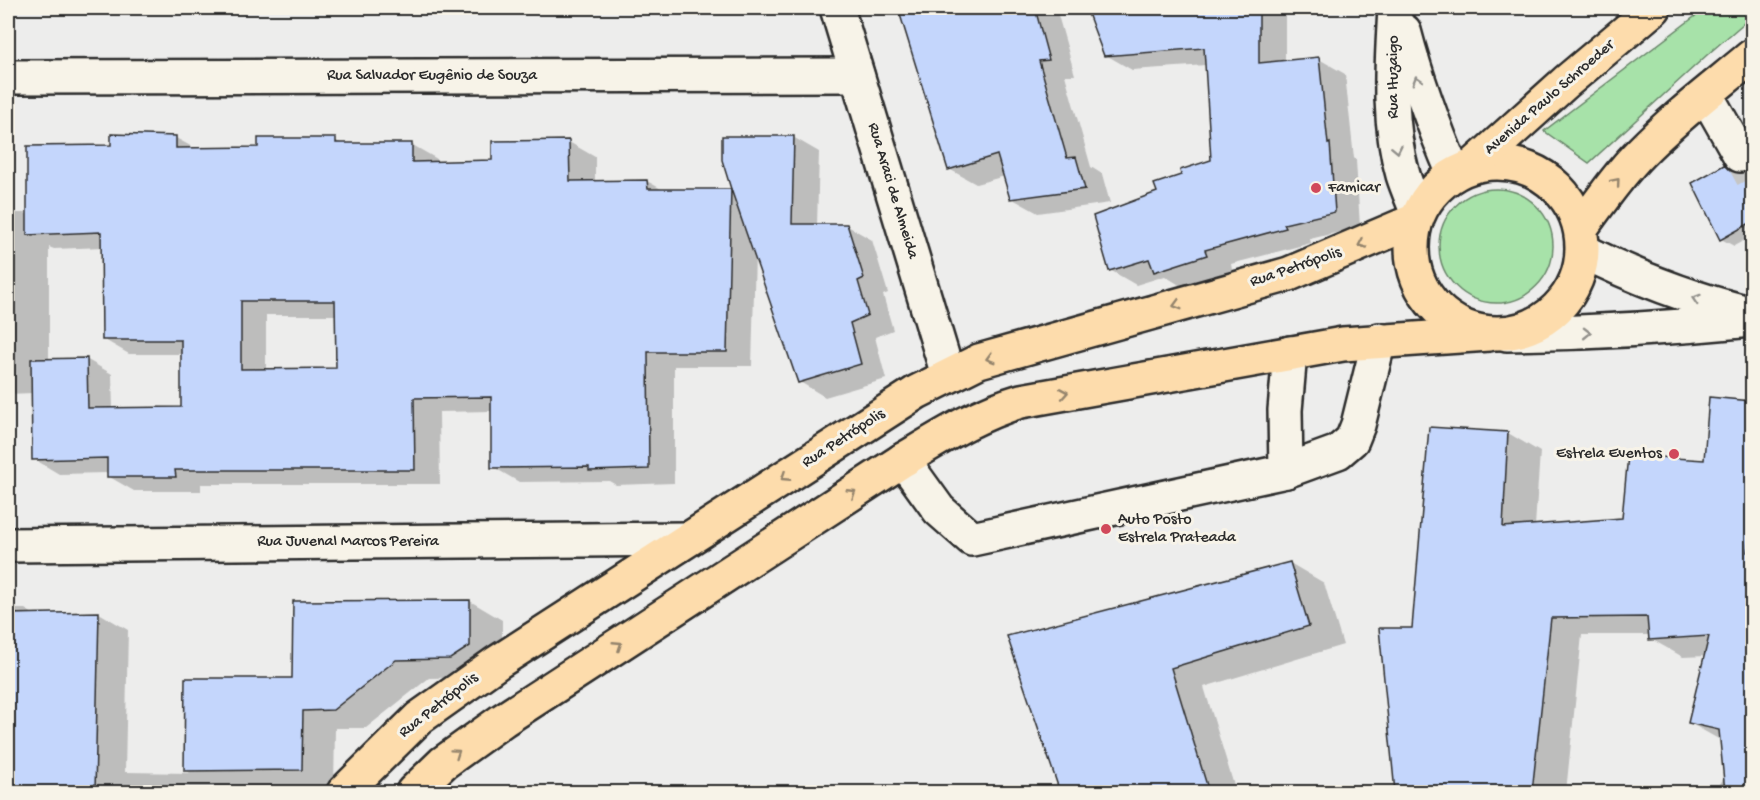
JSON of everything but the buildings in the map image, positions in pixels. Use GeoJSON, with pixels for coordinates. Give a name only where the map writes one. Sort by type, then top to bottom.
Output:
{"type":"FeatureCollection","features":[{"type":"Feature","properties":{"kind":"main road","name":"Avenida Paulo Schroeder"},"geometry":{"type":"LineString","coordinates":[[1464,169],[1654,8]]}},
{"type":"Feature","properties":{"kind":"main road"},"geometry":{"type":"LineString","coordinates":[[1582,239],[1608,191],[1640,153],[1752,56]]}},
{"type":"Feature","properties":{"kind":"main road"},"geometry":{"type":"LineString","coordinates":[[412,792],[443,763],[503,720],[903,460],[956,428],[992,410],[1021,401],[1290,353],[1379,340],[1498,334],[1531,328],[1552,315],[1569,297],[1580,275],[1582,239],[1572,207],[1559,188],[1541,174],[1520,165],[1497,162],[1464,169],[1433,191],[1417,217],[1412,246],[1415,271],[1425,294],[1442,314],[1464,328],[1498,334]]}},
{"type":"Feature","properties":{"kind":"main road","name":"Rua Petrópolis"},"geometry":{"type":"LineString","coordinates":[[344,792],[419,718],[498,662],[917,392],[948,375],[979,361],[1289,274],[1417,217]]}},
{"type":"Feature","properties":{"kind":"street","name":"Rua Araci de Almeida"},"geometry":{"type":"LineString","coordinates":[[837,8],[948,375]]}},
{"type":"Feature","properties":{"kind":"street","name":"Rua Ituzaigo"},"geometry":{"type":"LineString","coordinates":[[1396,8],[1429,116],[1464,169]]}},
{"type":"Feature","properties":{"kind":"street","name":"Rua Ituzaigo"},"geometry":{"type":"LineString","coordinates":[[1396,8],[1391,97],[1394,133],[1403,175],[1417,217]]}},
{"type":"Feature","properties":{"kind":"street","name":"Rua Salvador Eugênio de Souza"},"geometry":{"type":"LineString","coordinates":[[8,77],[857,75]]}},
{"type":"Feature","properties":{"kind":"street"},"geometry":{"type":"LineString","coordinates":[[1706,95],[1740,155]]}},
{"type":"Feature","properties":{"kind":"street"},"geometry":{"type":"LineString","coordinates":[[1582,239],[1615,267],[1669,290],[1752,315]]}},
{"type":"Feature","properties":{"kind":"street"},"geometry":{"type":"LineString","coordinates":[[1498,334],[1597,333],[1752,320]]}},
{"type":"Feature","properties":{"kind":"street"},"geometry":{"type":"LineString","coordinates":[[903,460],[939,510],[972,538],[1286,471],[1338,452],[1352,440],[1379,340]]}},
{"type":"Feature","properties":{"kind":"street"},"geometry":{"type":"LineString","coordinates":[[1286,471],[1285,410],[1290,353]]}},
{"type":"Feature","properties":{"kind":"street","name":"Rua Juvenal Marcos Pereira"},"geometry":{"type":"LineString","coordinates":[[8,544],[688,539]]}},
{"type":"Feature","properties":{"kind":"green space"},"geometry":{"type":"Polygon","coordinates":[[[1706,8],[1752,8],[1752,16],[1589,163],[1544,131],[1706,8]]]}},
{"type":"Feature","properties":{"kind":"green space"},"geometry":{"type":"Polygon","coordinates":[[[1496,189],[1518,193],[1528,198],[1544,214],[1549,224],[1553,246],[1549,268],[1544,278],[1528,294],[1518,299],[1496,303],[1474,299],[1464,294],[1448,278],[1443,268],[1439,246],[1443,224],[1448,214],[1464,198],[1474,193],[1496,189]]]}},
{"type":"Feature","properties":{"kind":"tunnel"},"geometry":{"type":"LineString","coordinates":[[1740,155],[1752,177]]}},
{"type":"Feature","properties":{"kind":"place","name":"Famicar"},"geometry":{"type":"Point","coordinates":[1316,188]}},
{"type":"Feature","properties":{"kind":"place","name":"Estrela Eventos"},"geometry":{"type":"Point","coordinates":[1674,454]}},
{"type":"Feature","properties":{"kind":"place","name":"Auto Posto Estrela Prateada"},"geometry":{"type":"Point","coordinates":[1106,529]}}]}
